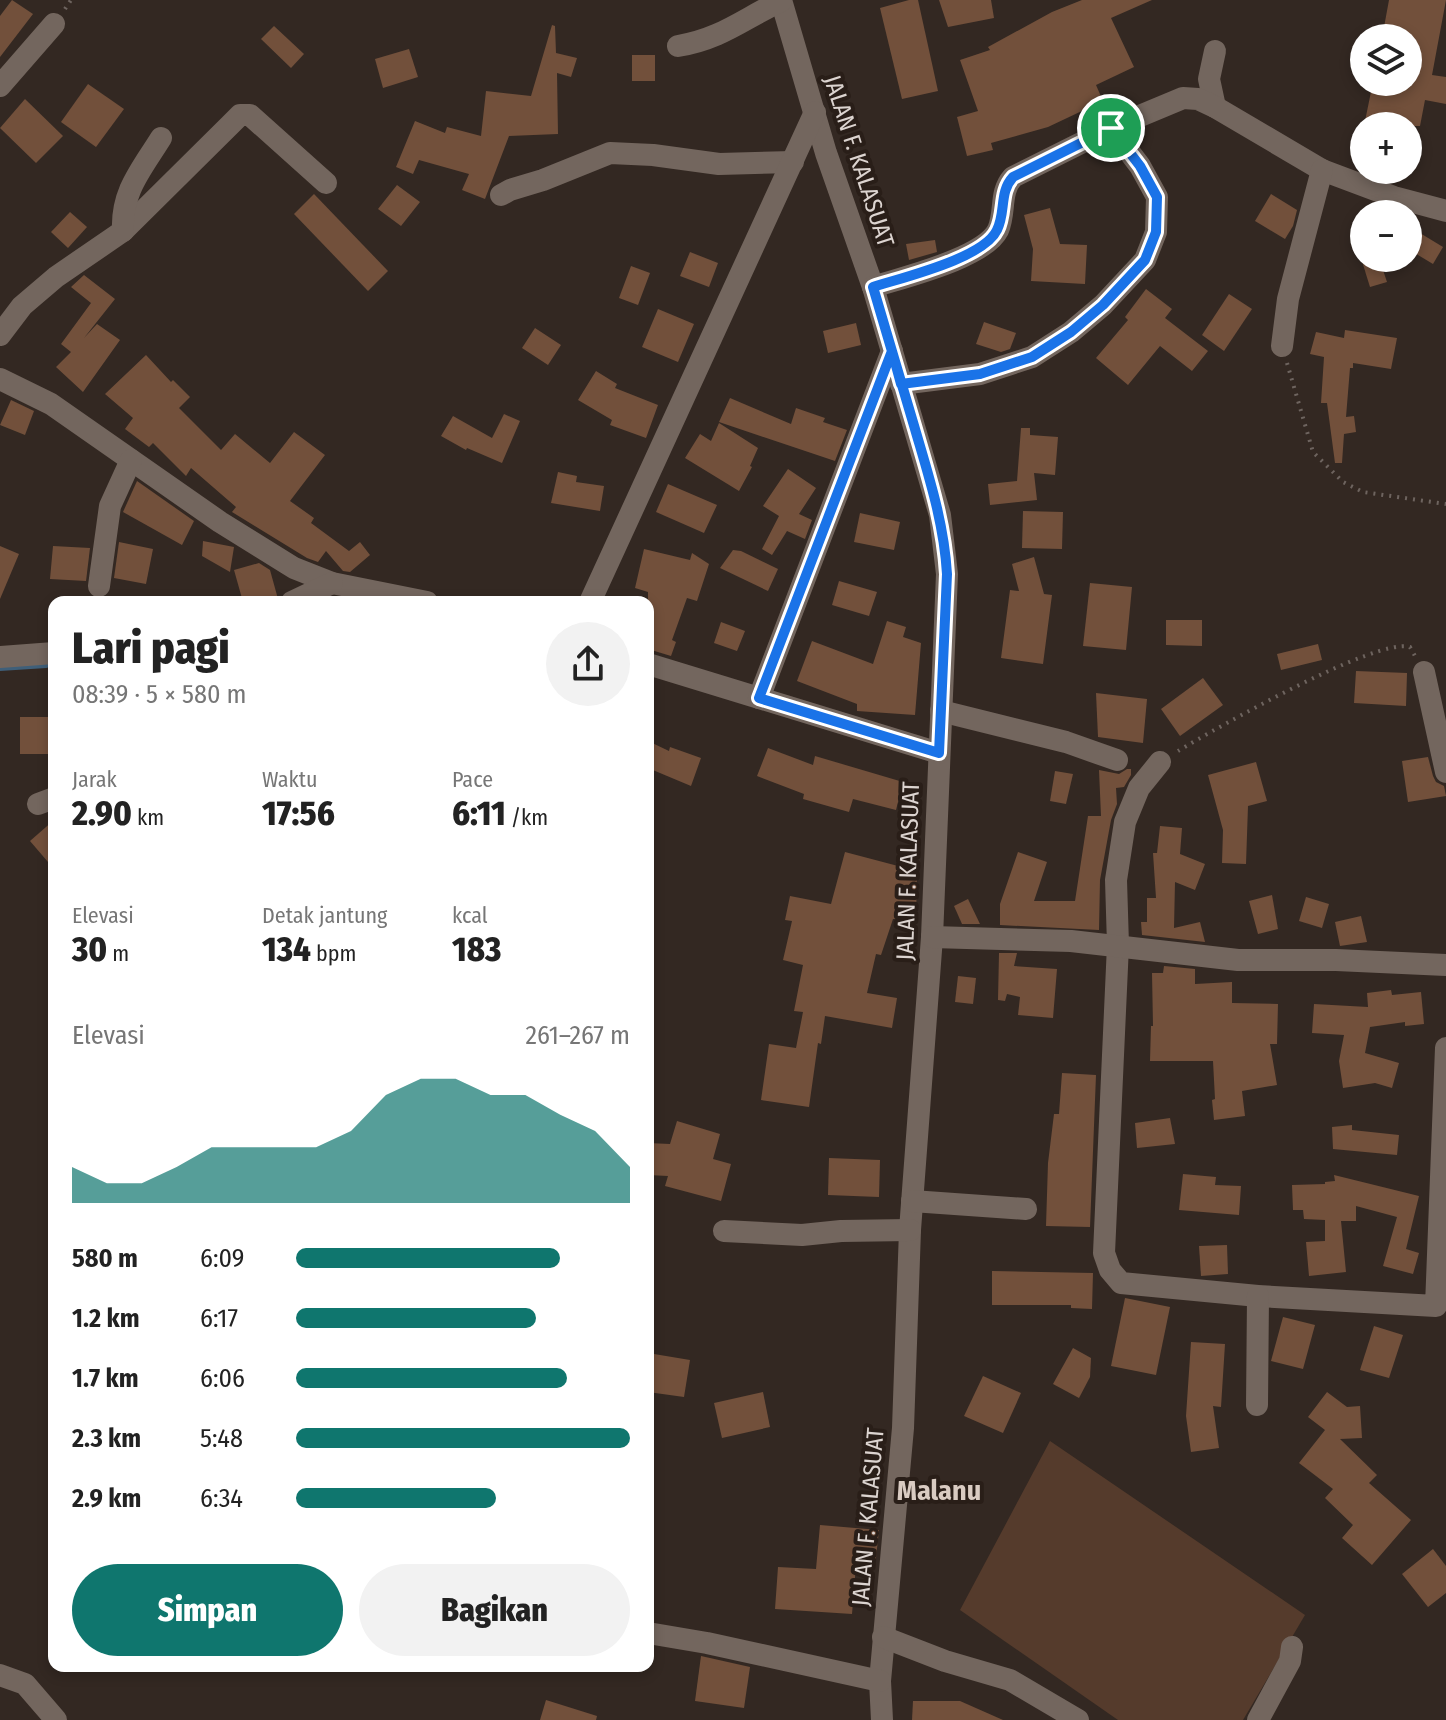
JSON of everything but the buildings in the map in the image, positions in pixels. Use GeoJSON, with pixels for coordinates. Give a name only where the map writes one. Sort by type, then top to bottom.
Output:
{"type":"FeatureCollection","features":[{"type":"Feature","properties":{"kind":"street"},"geometry":{"type":"LineString","coordinates":[[678,46],[718,36],[781,0]]}},
{"type":"Feature","properties":{"kind":"street","name":"JALAN F. KALASUAT"},"geometry":{"type":"LineString","coordinates":[[781,0],[826,153],[873,287],[946,544],[932,937],[910,1230],[903,1428],[880,1681],[882,1720]]}},
{"type":"Feature","properties":{"kind":"street"},"geometry":{"type":"LineString","coordinates":[[0,86],[54,24]]}},
{"type":"Feature","properties":{"kind":"street"},"geometry":{"type":"LineString","coordinates":[[1215,51],[1209,79],[1215,107]]}},
{"type":"Feature","properties":{"kind":"street"},"geometry":{"type":"LineString","coordinates":[[873,287],[972,253],[988,244],[998,230],[1005,185],[1013,177],[1111,128],[1183,98],[1198,99],[1215,107],[1322,170],[1394,197],[1446,211]]}},
{"type":"Feature","properties":{"kind":"street"},"geometry":{"type":"LineString","coordinates":[[593,596],[815,112]]}},
{"type":"Feature","properties":{"kind":"street"},"geometry":{"type":"LineString","coordinates":[[0,335],[22,306],[56,277],[123,231],[240,115],[250,115],[326,183]]}},
{"type":"Feature","properties":{"kind":"street"},"geometry":{"type":"LineString","coordinates":[[901,384],[980,374],[1032,357],[1071,332],[1103,305],[1145,260],[1156,232],[1157,197],[1140,166],[1111,128]]}},
{"type":"Feature","properties":{"kind":"street"},"geometry":{"type":"LineString","coordinates":[[123,231],[122,210],[130,186],[161,138]]}},
{"type":"Feature","properties":{"kind":"street"},"geometry":{"type":"LineString","coordinates":[[501,195],[610,153],[719,164],[793,162]]}},
{"type":"Feature","properties":{"kind":"street"},"geometry":{"type":"LineString","coordinates":[[1282,346],[1288,299],[1322,170]]}},
{"type":"Feature","properties":{"kind":"street"},"geometry":{"type":"LineString","coordinates":[[759,698],[892,351]]}},
{"type":"Feature","properties":{"kind":"street"},"geometry":{"type":"LineString","coordinates":[[0,379],[51,404],[294,568],[365,596]]}},
{"type":"Feature","properties":{"kind":"street"},"geometry":{"type":"LineString","coordinates":[[99,586],[110,506],[131,460]]}},
{"type":"Feature","properties":{"kind":"street"},"geometry":{"type":"LineString","coordinates":[[305,596],[332,583]]}},
{"type":"Feature","properties":{"kind":"street"},"geometry":{"type":"LineString","coordinates":[[0,657],[48,653]]}},
{"type":"Feature","properties":{"kind":"street"},"geometry":{"type":"LineString","coordinates":[[654,666],[939,753]]}},
{"type":"Feature","properties":{"kind":"street"},"geometry":{"type":"LineString","coordinates":[[1424,672],[1446,772]]}},
{"type":"Feature","properties":{"kind":"street"},"geometry":{"type":"LineString","coordinates":[[941,711],[1066,742],[1117,760]]}},
{"type":"Feature","properties":{"kind":"street"},"geometry":{"type":"LineString","coordinates":[[1160,762],[1139,788],[1125,822],[1116,880],[1118,945],[1104,1253],[1110,1270],[1121,1283],[1258,1296],[1436,1306],[1446,1048]]}},
{"type":"Feature","properties":{"kind":"street"},"geometry":{"type":"LineString","coordinates":[[932,937],[1002,937],[1118,945],[1238,960],[1446,965]]}},
{"type":"Feature","properties":{"kind":"street"},"geometry":{"type":"LineString","coordinates":[[912,1201],[1026,1209]]}},
{"type":"Feature","properties":{"kind":"street"},"geometry":{"type":"LineString","coordinates":[[724,1231],[802,1235],[910,1230]]}},
{"type":"Feature","properties":{"kind":"street"},"geometry":{"type":"LineString","coordinates":[[1257,1405],[1258,1296]]}},
{"type":"Feature","properties":{"kind":"street"},"geometry":{"type":"LineString","coordinates":[[654,1634],[880,1681]]}},
{"type":"Feature","properties":{"kind":"street"},"geometry":{"type":"LineString","coordinates":[[883,1637],[945,1661],[1010,1680],[1078,1720]]}},
{"type":"Feature","properties":{"kind":"street"},"geometry":{"type":"LineString","coordinates":[[1258,1720],[1290,1661],[1292,1647]]}},
{"type":"Feature","properties":{"kind":"street"},"geometry":{"type":"LineString","coordinates":[[0,1675],[25,1684],[56,1720]]}},
{"type":"Feature","properties":{"kind":"path"},"geometry":{"type":"LineString","coordinates":[[1282,346],[1313,452],[1343,482],[1363,492],[1446,504]]}},
{"type":"Feature","properties":{"kind":"path"},"geometry":{"type":"LineString","coordinates":[[1160,762],[1274,697],[1331,670],[1395,646],[1410,647],[1424,672]]}},
{"type":"Feature","properties":{"kind":"shaded area"},"geometry":{"type":"Polygon","coordinates":[[[1050,1441],[1305,1615],[1243,1720],[1118,1720],[960,1610],[1050,1441]]]}},
{"type":"Feature","properties":{"kind":"waterway"},"geometry":{"type":"LineString","coordinates":[[0,668],[46,665]]}},
{"type":"Feature","properties":{"kind":"district","name":"Malanu"},"geometry":{"type":"Point","coordinates":[939,1490]}},
{"type":"Feature","properties":{"kind":"route"},"geometry":{"type":"LineString","coordinates":[[1111,128],[1013,177],[1005,185],[998,230],[988,244],[972,253],[873,287],[901,384],[940,515],[946,544],[939,753],[759,698],[892,351],[901,384],[980,374],[1032,357],[1071,332],[1103,305],[1145,260],[1156,232],[1157,197],[1140,166],[1111,128]]}}]}
